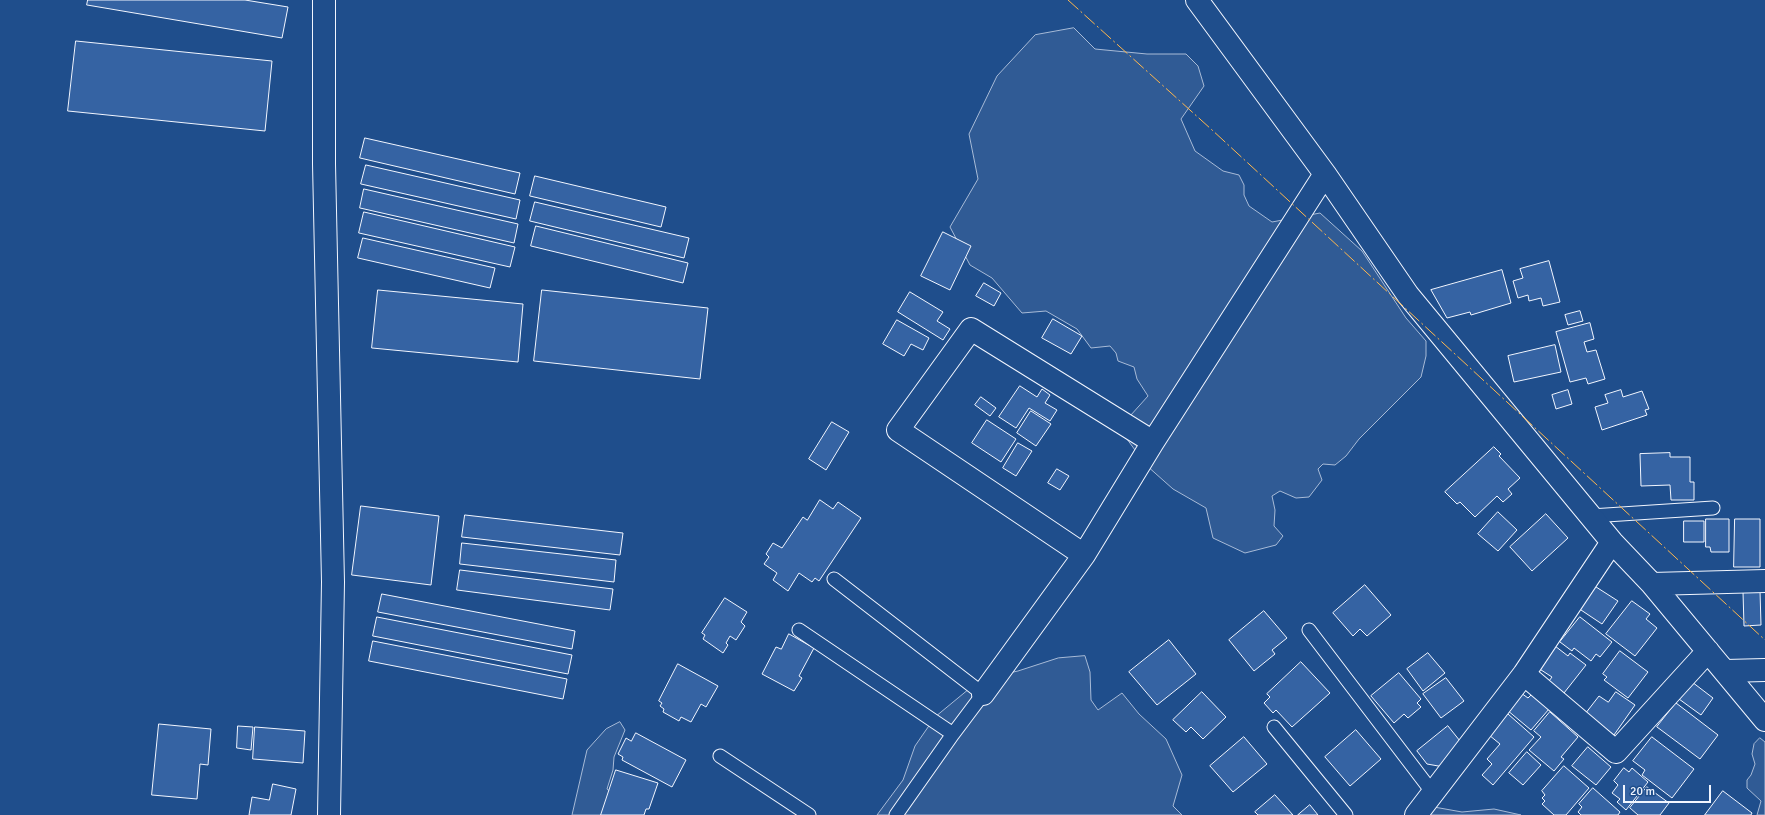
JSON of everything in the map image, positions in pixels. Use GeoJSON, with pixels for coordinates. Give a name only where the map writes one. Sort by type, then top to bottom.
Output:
{"type":"FeatureCollection","features":[{"type":"Feature","properties":{"kind":"street"},"geometry":{"type":"LineString","coordinates":[[324,0],[324,172],[333,582],[329,815]]}},
{"type":"Feature","properties":{"kind":"street"},"geometry":{"type":"LineString","coordinates":[[1197,0],[1325,174],[1408,295],[1612,542],[1652,584],[1726,671],[1765,720]]}},
{"type":"Feature","properties":{"kind":"street"},"geometry":{"type":"LineString","coordinates":[[983,694],[1084,555],[1153,442],[1325,174]]}},
{"type":"Feature","properties":{"kind":"street"},"geometry":{"type":"LineString","coordinates":[[1084,555],[898,430],[971,329],[1153,442]]}},
{"type":"Feature","properties":{"kind":"street"},"geometry":{"type":"LineString","coordinates":[[1416,815],[1524,674],[1612,542]]}},
{"type":"Feature","properties":{"kind":"street"},"geometry":{"type":"LineString","coordinates":[[1652,584],[1765,581]]}},
{"type":"Feature","properties":{"kind":"street"},"geometry":{"type":"LineString","coordinates":[[1524,674],[1616,752],[1708,651]]}},
{"type":"Feature","properties":{"kind":"street"},"geometry":{"type":"LineString","coordinates":[[1726,671],[1765,670]]}},
{"type":"Feature","properties":{"kind":"lane"},"geometry":{"type":"LineString","coordinates":[[1591,516],[1713,508]]}},
{"type":"Feature","properties":{"kind":"lane"},"geometry":{"type":"LineString","coordinates":[[834,579],[983,694],[896,815]]}},
{"type":"Feature","properties":{"kind":"lane"},"geometry":{"type":"LineString","coordinates":[[799,630],[953,734]]}},
{"type":"Feature","properties":{"kind":"lane"},"geometry":{"type":"LineString","coordinates":[[1309,630],[1433,793]]}},
{"type":"Feature","properties":{"kind":"lane"},"geometry":{"type":"LineString","coordinates":[[1274,727],[1346,815]]}},
{"type":"Feature","properties":{"kind":"lane"},"geometry":{"type":"LineString","coordinates":[[720,756],[809,815]]}},
{"type":"Feature","properties":{"kind":"shaded area"},"geometry":{"type":"Polygon","coordinates":[[[1074,28],[1095,49],[1147,54],[1186,54],[1198,66],[1204,86],[1181,119],[1195,151],[1223,171],[1239,175],[1244,185],[1244,195],[1249,206],[1272,222],[1320,213],[1362,251],[1406,318],[1426,341],[1426,356],[1421,377],[1359,439],[1346,456],[1335,465],[1323,464],[1318,469],[1322,480],[1309,497],[1296,498],[1280,491],[1272,496],[1275,510],[1274,526],[1283,536],[1276,545],[1245,553],[1213,538],[1206,508],[1173,489],[1146,465],[1124,435],[1130,416],[1148,396],[1137,379],[1134,367],[1118,361],[1116,353],[1110,346],[1091,348],[1077,329],[1046,311],[1022,313],[992,278],[970,265],[950,227],[978,179],[969,134],[997,76],[1035,35],[1074,28]]]}},
{"type":"Feature","properties":{"kind":"shaded area"},"geometry":{"type":"Polygon","coordinates":[[[1085,656],[1090,672],[1091,700],[1098,710],[1122,693],[1139,714],[1166,739],[1182,775],[1173,806],[1182,815],[877,815],[903,780],[915,746],[935,717],[981,679],[1018,671],[1058,658],[1085,656]]]}},
{"type":"Feature","properties":{"kind":"shaded area"},"geometry":{"type":"Polygon","coordinates":[[[620,722],[625,730],[614,757],[613,770],[607,789],[618,797],[612,815],[572,815],[587,750],[606,729],[620,722]]]}},
{"type":"Feature","properties":{"kind":"shaded area"},"geometry":{"type":"Polygon","coordinates":[[[1760,738],[1765,742],[1765,815],[1757,815],[1761,801],[1747,788],[1747,780],[1751,775],[1755,764],[1752,754],[1754,744],[1760,738]]]}},
{"type":"Feature","properties":{"kind":"shaded area"},"geometry":{"type":"Polygon","coordinates":[[[1434,807],[1462,812],[1494,809],[1521,815],[1425,815],[1434,807]]]}},
{"type":"Feature","properties":{"kind":"building"},"geometry":{"type":"Polygon","coordinates":[[[88,0],[245,0],[288,7],[282,38],[87,5],[88,0]]]}},
{"type":"Feature","properties":{"kind":"building"},"geometry":{"type":"Polygon","coordinates":[[[76,41],[272,61],[265,131],[68,111],[76,41]]]}},
{"type":"Feature","properties":{"kind":"building"},"geometry":{"type":"Polygon","coordinates":[[[365,138],[520,173],[515,194],[360,158],[365,138]]]}},
{"type":"Feature","properties":{"kind":"building"},"geometry":{"type":"Polygon","coordinates":[[[366,165],[520,200],[516,219],[361,184],[366,165]]]}},
{"type":"Feature","properties":{"kind":"building"},"geometry":{"type":"Polygon","coordinates":[[[535,176],[666,207],[661,227],[530,196],[535,176]]]}},
{"type":"Feature","properties":{"kind":"building"},"geometry":{"type":"Polygon","coordinates":[[[364,189],[518,224],[514,243],[360,208],[364,189]]]}},
{"type":"Feature","properties":{"kind":"building"},"geometry":{"type":"Polygon","coordinates":[[[535,202],[689,238],[684,258],[530,221],[535,202]]]}},
{"type":"Feature","properties":{"kind":"building"},"geometry":{"type":"Polygon","coordinates":[[[364,212],[515,247],[510,267],[359,233],[364,212]]]}},
{"type":"Feature","properties":{"kind":"building"},"geometry":{"type":"Polygon","coordinates":[[[536,226],[688,263],[683,283],[531,246],[536,226]]]}},
{"type":"Feature","properties":{"kind":"building"},"geometry":{"type":"Polygon","coordinates":[[[943,232],[971,246],[950,290],[921,276],[943,232]]]}},
{"type":"Feature","properties":{"kind":"building"},"geometry":{"type":"Polygon","coordinates":[[[363,238],[495,268],[490,288],[358,258],[363,238]]]}},
{"type":"Feature","properties":{"kind":"building"},"geometry":{"type":"Polygon","coordinates":[[[1549,261],[1560,302],[1543,306],[1541,298],[1529,301],[1528,295],[1518,298],[1513,281],[1523,278],[1520,269],[1549,261]]]}},
{"type":"Feature","properties":{"kind":"building"},"geometry":{"type":"Polygon","coordinates":[[[1502,270],[1511,303],[1471,315],[1470,312],[1447,318],[1431,290],[1502,270]]]}},
{"type":"Feature","properties":{"kind":"building"},"geometry":{"type":"Polygon","coordinates":[[[984,283],[1001,293],[994,306],[976,296],[984,283]]]}},
{"type":"Feature","properties":{"kind":"building"},"geometry":{"type":"Polygon","coordinates":[[[378,290],[523,304],[518,362],[372,348],[378,290]]]}},
{"type":"Feature","properties":{"kind":"building"},"geometry":{"type":"Polygon","coordinates":[[[542,290],[708,308],[700,379],[534,361],[542,290]]]}},
{"type":"Feature","properties":{"kind":"building"},"geometry":{"type":"Polygon","coordinates":[[[910,292],[943,312],[937,321],[950,329],[943,340],[898,312],[910,292]]]}},
{"type":"Feature","properties":{"kind":"building"},"geometry":{"type":"Polygon","coordinates":[[[1580,311],[1583,321],[1568,325],[1565,315],[1580,311]]]}},
{"type":"Feature","properties":{"kind":"building"},"geometry":{"type":"Polygon","coordinates":[[[1053,319],[1082,336],[1071,354],[1042,338],[1053,319]]]}},
{"type":"Feature","properties":{"kind":"building"},"geometry":{"type":"Polygon","coordinates":[[[897,320],[929,338],[923,350],[911,344],[904,356],[883,344],[897,320]]]}},
{"type":"Feature","properties":{"kind":"building"},"geometry":{"type":"Polygon","coordinates":[[[1590,323],[1594,339],[1584,342],[1587,352],[1596,350],[1605,379],[1588,384],[1586,378],[1570,382],[1556,332],[1590,323]]]}},
{"type":"Feature","properties":{"kind":"building"},"geometry":{"type":"Polygon","coordinates":[[[1555,345],[1561,372],[1514,382],[1508,356],[1555,345]]]}},
{"type":"Feature","properties":{"kind":"building"},"geometry":{"type":"Polygon","coordinates":[[[1020,386],[1037,397],[1042,389],[1050,395],[1045,403],[1057,410],[1050,421],[1029,408],[1016,428],[999,417],[1020,386]]]}},
{"type":"Feature","properties":{"kind":"building"},"geometry":{"type":"Polygon","coordinates":[[[1568,390],[1572,404],[1556,409],[1552,395],[1568,390]]]}},
{"type":"Feature","properties":{"kind":"building"},"geometry":{"type":"Polygon","coordinates":[[[1621,390],[1623,397],[1642,391],[1649,409],[1645,410],[1647,415],[1602,430],[1595,407],[1608,403],[1605,395],[1621,390]]]}},
{"type":"Feature","properties":{"kind":"building"},"geometry":{"type":"Polygon","coordinates":[[[981,397],[996,408],[990,416],[975,405],[981,397]]]}},
{"type":"Feature","properties":{"kind":"building"},"geometry":{"type":"Polygon","coordinates":[[[1031,411],[1051,424],[1036,446],[1017,433],[1031,411]]]}},
{"type":"Feature","properties":{"kind":"building"},"geometry":{"type":"Polygon","coordinates":[[[987,420],[1016,439],[1001,462],[972,443],[987,420]]]}},
{"type":"Feature","properties":{"kind":"building"},"geometry":{"type":"Polygon","coordinates":[[[832,422],[849,432],[826,470],[809,459],[832,422]]]}},
{"type":"Feature","properties":{"kind":"building"},"geometry":{"type":"Polygon","coordinates":[[[1018,443],[1032,451],[1016,476],[1003,468],[1018,443]]]}},
{"type":"Feature","properties":{"kind":"building"},"geometry":{"type":"Polygon","coordinates":[[[1494,447],[1501,454],[1499,456],[1520,478],[1508,489],[1512,494],[1503,502],[1497,496],[1475,517],[1460,502],[1457,504],[1445,492],[1494,447]]]}},
{"type":"Feature","properties":{"kind":"building"},"geometry":{"type":"Polygon","coordinates":[[[1670,453],[1670,457],[1690,457],[1690,482],[1694,482],[1694,500],[1671,500],[1670,485],[1641,486],[1640,454],[1670,453]]]}},
{"type":"Feature","properties":{"kind":"building"},"geometry":{"type":"Polygon","coordinates":[[[1057,469],[1069,476],[1060,490],[1048,483],[1057,469]]]}},
{"type":"Feature","properties":{"kind":"building"},"geometry":{"type":"Polygon","coordinates":[[[820,500],[833,509],[838,502],[861,518],[819,581],[815,578],[812,582],[799,573],[788,591],[773,580],[777,573],[764,564],[769,557],[766,554],[773,543],[782,548],[803,517],[807,520],[820,500]]]}},
{"type":"Feature","properties":{"kind":"building"},"geometry":{"type":"Polygon","coordinates":[[[361,506],[439,516],[431,585],[352,575],[361,506]]]}},
{"type":"Feature","properties":{"kind":"building"},"geometry":{"type":"Polygon","coordinates":[[[1498,512],[1517,530],[1498,551],[1478,534],[1498,512]]]}},
{"type":"Feature","properties":{"kind":"building"},"geometry":{"type":"Polygon","coordinates":[[[1546,514],[1568,538],[1532,571],[1510,547],[1546,514]]]}},
{"type":"Feature","properties":{"kind":"building"},"geometry":{"type":"Polygon","coordinates":[[[465,515],[623,533],[620,555],[462,537],[465,515]]]}},
{"type":"Feature","properties":{"kind":"building"},"geometry":{"type":"Polygon","coordinates":[[[1706,519],[1729,519],[1729,552],[1711,552],[1710,547],[1706,547],[1706,519]]]}},
{"type":"Feature","properties":{"kind":"building"},"geometry":{"type":"Polygon","coordinates":[[[1735,519],[1760,519],[1760,567],[1734,567],[1735,519]]]}},
{"type":"Feature","properties":{"kind":"building"},"geometry":{"type":"Polygon","coordinates":[[[1684,521],[1704,521],[1704,542],[1684,542],[1684,521]]]}},
{"type":"Feature","properties":{"kind":"building"},"geometry":{"type":"Polygon","coordinates":[[[462,543],[616,560],[614,582],[460,564],[462,543]]]}},
{"type":"Feature","properties":{"kind":"building"},"geometry":{"type":"Polygon","coordinates":[[[460,570],[613,589],[610,610],[457,590],[460,570]]]}},
{"type":"Feature","properties":{"kind":"building"},"geometry":{"type":"Polygon","coordinates":[[[1365,585],[1391,615],[1367,636],[1360,629],[1353,636],[1333,613],[1365,585]]]}},
{"type":"Feature","properties":{"kind":"building"},"geometry":{"type":"Polygon","coordinates":[[[1593,585],[1618,601],[1602,624],[1578,608],[1593,585]]]}},
{"type":"Feature","properties":{"kind":"building"},"geometry":{"type":"Polygon","coordinates":[[[1760,591],[1761,625],[1744,626],[1743,592],[1760,591]]]}},
{"type":"Feature","properties":{"kind":"building"},"geometry":{"type":"Polygon","coordinates":[[[382,594],[575,631],[572,649],[378,612],[382,594]]]}},
{"type":"Feature","properties":{"kind":"building"},"geometry":{"type":"Polygon","coordinates":[[[725,598],[747,612],[741,622],[745,626],[736,640],[730,636],[726,643],[728,645],[723,653],[703,639],[705,635],[702,633],[725,598]]]}},
{"type":"Feature","properties":{"kind":"building"},"geometry":{"type":"Polygon","coordinates":[[[1632,601],[1650,614],[1646,619],[1657,628],[1635,656],[1606,634],[1632,601]]]}},
{"type":"Feature","properties":{"kind":"building"},"geometry":{"type":"Polygon","coordinates":[[[1264,611],[1287,638],[1272,650],[1275,654],[1254,671],[1229,640],[1264,611]]]}},
{"type":"Feature","properties":{"kind":"building"},"geometry":{"type":"Polygon","coordinates":[[[377,617],[572,655],[568,674],[373,636],[377,617]]]}},
{"type":"Feature","properties":{"kind":"building"},"geometry":{"type":"Polygon","coordinates":[[[1580,617],[1612,642],[1600,657],[1596,654],[1591,661],[1574,648],[1572,651],[1560,642],[1580,617]]]}},
{"type":"Feature","properties":{"kind":"building"},"geometry":{"type":"Polygon","coordinates":[[[789,634],[814,648],[799,676],[802,678],[794,691],[762,674],[776,647],[781,649],[789,634]]]}},
{"type":"Feature","properties":{"kind":"building"},"geometry":{"type":"Polygon","coordinates":[[[1169,640],[1196,674],[1157,705],[1129,672],[1169,640]]]}},
{"type":"Feature","properties":{"kind":"building"},"geometry":{"type":"Polygon","coordinates":[[[373,641],[567,679],[563,699],[369,661],[373,641]]]}},
{"type":"Feature","properties":{"kind":"building"},"geometry":{"type":"Polygon","coordinates":[[[1555,646],[1568,656],[1570,653],[1586,665],[1564,693],[1549,681],[1552,677],[1538,668],[1555,646]]]}},
{"type":"Feature","properties":{"kind":"building"},"geometry":{"type":"Polygon","coordinates":[[[1620,651],[1648,672],[1628,698],[1604,680],[1607,677],[1603,674],[1620,651]]]}},
{"type":"Feature","properties":{"kind":"building"},"geometry":{"type":"Polygon","coordinates":[[[1428,653],[1445,673],[1423,691],[1407,669],[1428,653]]]}},
{"type":"Feature","properties":{"kind":"building"},"geometry":{"type":"Polygon","coordinates":[[[1301,662],[1330,693],[1292,727],[1276,710],[1273,713],[1264,703],[1270,697],[1267,694],[1301,662]]]}},
{"type":"Feature","properties":{"kind":"building"},"geometry":{"type":"Polygon","coordinates":[[[678,664],[718,686],[706,707],[701,704],[691,722],[681,717],[679,721],[663,712],[664,709],[660,706],[662,703],[659,701],[678,664]]]}},
{"type":"Feature","properties":{"kind":"building"},"geometry":{"type":"Polygon","coordinates":[[[1399,673],[1421,699],[1417,703],[1421,707],[1408,718],[1404,714],[1394,723],[1371,696],[1399,673]]]}},
{"type":"Feature","properties":{"kind":"building"},"geometry":{"type":"Polygon","coordinates":[[[1446,678],[1464,701],[1441,718],[1423,694],[1446,678]]]}},
{"type":"Feature","properties":{"kind":"building"},"geometry":{"type":"Polygon","coordinates":[[[1692,682],[1713,698],[1701,715],[1679,699],[1692,682]]]}},
{"type":"Feature","properties":{"kind":"building"},"geometry":{"type":"Polygon","coordinates":[[[1202,692],[1226,717],[1203,739],[1191,727],[1186,732],[1173,720],[1202,692]]]}},
{"type":"Feature","properties":{"kind":"building"},"geometry":{"type":"Polygon","coordinates":[[[1616,692],[1635,705],[1614,735],[1585,714],[1599,696],[1608,702],[1616,692]]]}},
{"type":"Feature","properties":{"kind":"building"},"geometry":{"type":"Polygon","coordinates":[[[1521,693],[1528,698],[1532,694],[1549,709],[1531,730],[1507,710],[1521,693]]]}},
{"type":"Feature","properties":{"kind":"building"},"geometry":{"type":"Polygon","coordinates":[[[1676,703],[1718,735],[1700,759],[1657,727],[1676,703]]]}},
{"type":"Feature","properties":{"kind":"building"},"geometry":{"type":"Polygon","coordinates":[[[1550,712],[1578,737],[1561,757],[1564,759],[1554,771],[1529,750],[1541,737],[1534,731],[1550,712]]]}},
{"type":"Feature","properties":{"kind":"building"},"geometry":{"type":"Polygon","coordinates":[[[1508,714],[1534,737],[1493,785],[1482,775],[1492,764],[1487,759],[1500,744],[1489,735],[1508,714]]]}},
{"type":"Feature","properties":{"kind":"building"},"geometry":{"type":"Polygon","coordinates":[[[159,724],[211,729],[208,765],[200,764],[197,799],[152,795],[159,724]]]}},
{"type":"Feature","properties":{"kind":"building"},"geometry":{"type":"Polygon","coordinates":[[[238,726],[253,727],[251,750],[237,748],[238,726]]]}},
{"type":"Feature","properties":{"kind":"building"},"geometry":{"type":"Polygon","coordinates":[[[1448,726],[1460,741],[1444,767],[1427,764],[1417,751],[1448,726]]]}},
{"type":"Feature","properties":{"kind":"building"},"geometry":{"type":"Polygon","coordinates":[[[255,727],[305,731],[303,763],[253,759],[255,727]]]}},
{"type":"Feature","properties":{"kind":"building"},"geometry":{"type":"Polygon","coordinates":[[[1356,730],[1381,759],[1350,786],[1325,757],[1356,730]]]}},
{"type":"Feature","properties":{"kind":"building"},"geometry":{"type":"Polygon","coordinates":[[[636,733],[686,760],[672,787],[622,760],[623,757],[618,754],[626,738],[631,741],[636,733]]]}},
{"type":"Feature","properties":{"kind":"building"},"geometry":{"type":"Polygon","coordinates":[[[1244,737],[1267,764],[1233,792],[1210,766],[1244,737]]]}},
{"type":"Feature","properties":{"kind":"building"},"geometry":{"type":"Polygon","coordinates":[[[1652,737],[1694,769],[1672,798],[1642,775],[1645,770],[1633,761],[1652,737]]]}},
{"type":"Feature","properties":{"kind":"building"},"geometry":{"type":"Polygon","coordinates":[[[1588,747],[1611,767],[1596,785],[1572,766],[1588,747]]]}},
{"type":"Feature","properties":{"kind":"building"},"geometry":{"type":"Polygon","coordinates":[[[1527,752],[1541,765],[1523,785],[1509,773],[1527,752]]]}},
{"type":"Feature","properties":{"kind":"building"},"geometry":{"type":"Polygon","coordinates":[[[1564,766],[1589,788],[1566,815],[1554,815],[1542,804],[1545,801],[1542,798],[1545,795],[1542,791],[1564,766]]]}},
{"type":"Feature","properties":{"kind":"building"},"geometry":{"type":"Polygon","coordinates":[[[1624,768],[1629,772],[1632,768],[1648,782],[1626,810],[1617,802],[1620,799],[1612,793],[1618,785],[1614,781],[1624,768]]]}},
{"type":"Feature","properties":{"kind":"building"},"geometry":{"type":"Polygon","coordinates":[[[616,770],[658,783],[649,809],[646,809],[644,815],[601,815],[616,770]]]}},
{"type":"Feature","properties":{"kind":"building"},"geometry":{"type":"Polygon","coordinates":[[[273,784],[296,789],[291,815],[249,815],[252,797],[269,800],[273,784]]]}},
{"type":"Feature","properties":{"kind":"building"},"geometry":{"type":"Polygon","coordinates":[[[1647,787],[1669,803],[1660,815],[1638,815],[1630,808],[1647,787]]]}},
{"type":"Feature","properties":{"kind":"building"},"geometry":{"type":"Polygon","coordinates":[[[1593,788],[1620,812],[1618,815],[1581,815],[1578,812],[1582,807],[1579,804],[1593,788]]]}},
{"type":"Feature","properties":{"kind":"building"},"geometry":{"type":"Polygon","coordinates":[[[1723,791],[1752,813],[1751,815],[1705,815],[1723,791]]]}},
{"type":"Feature","properties":{"kind":"building"},"geometry":{"type":"Polygon","coordinates":[[[1275,795],[1293,815],[1258,815],[1255,812],[1275,795]]]}},
{"type":"Feature","properties":{"kind":"building"},"geometry":{"type":"Polygon","coordinates":[[[1310,805],[1318,815],[1298,815],[1310,805]]]}},
{"type":"Feature","properties":{"kind":"power"},"geometry":{"type":"LineString","coordinates":[[1068,0],[1211,129],[1765,640]]}}]}
